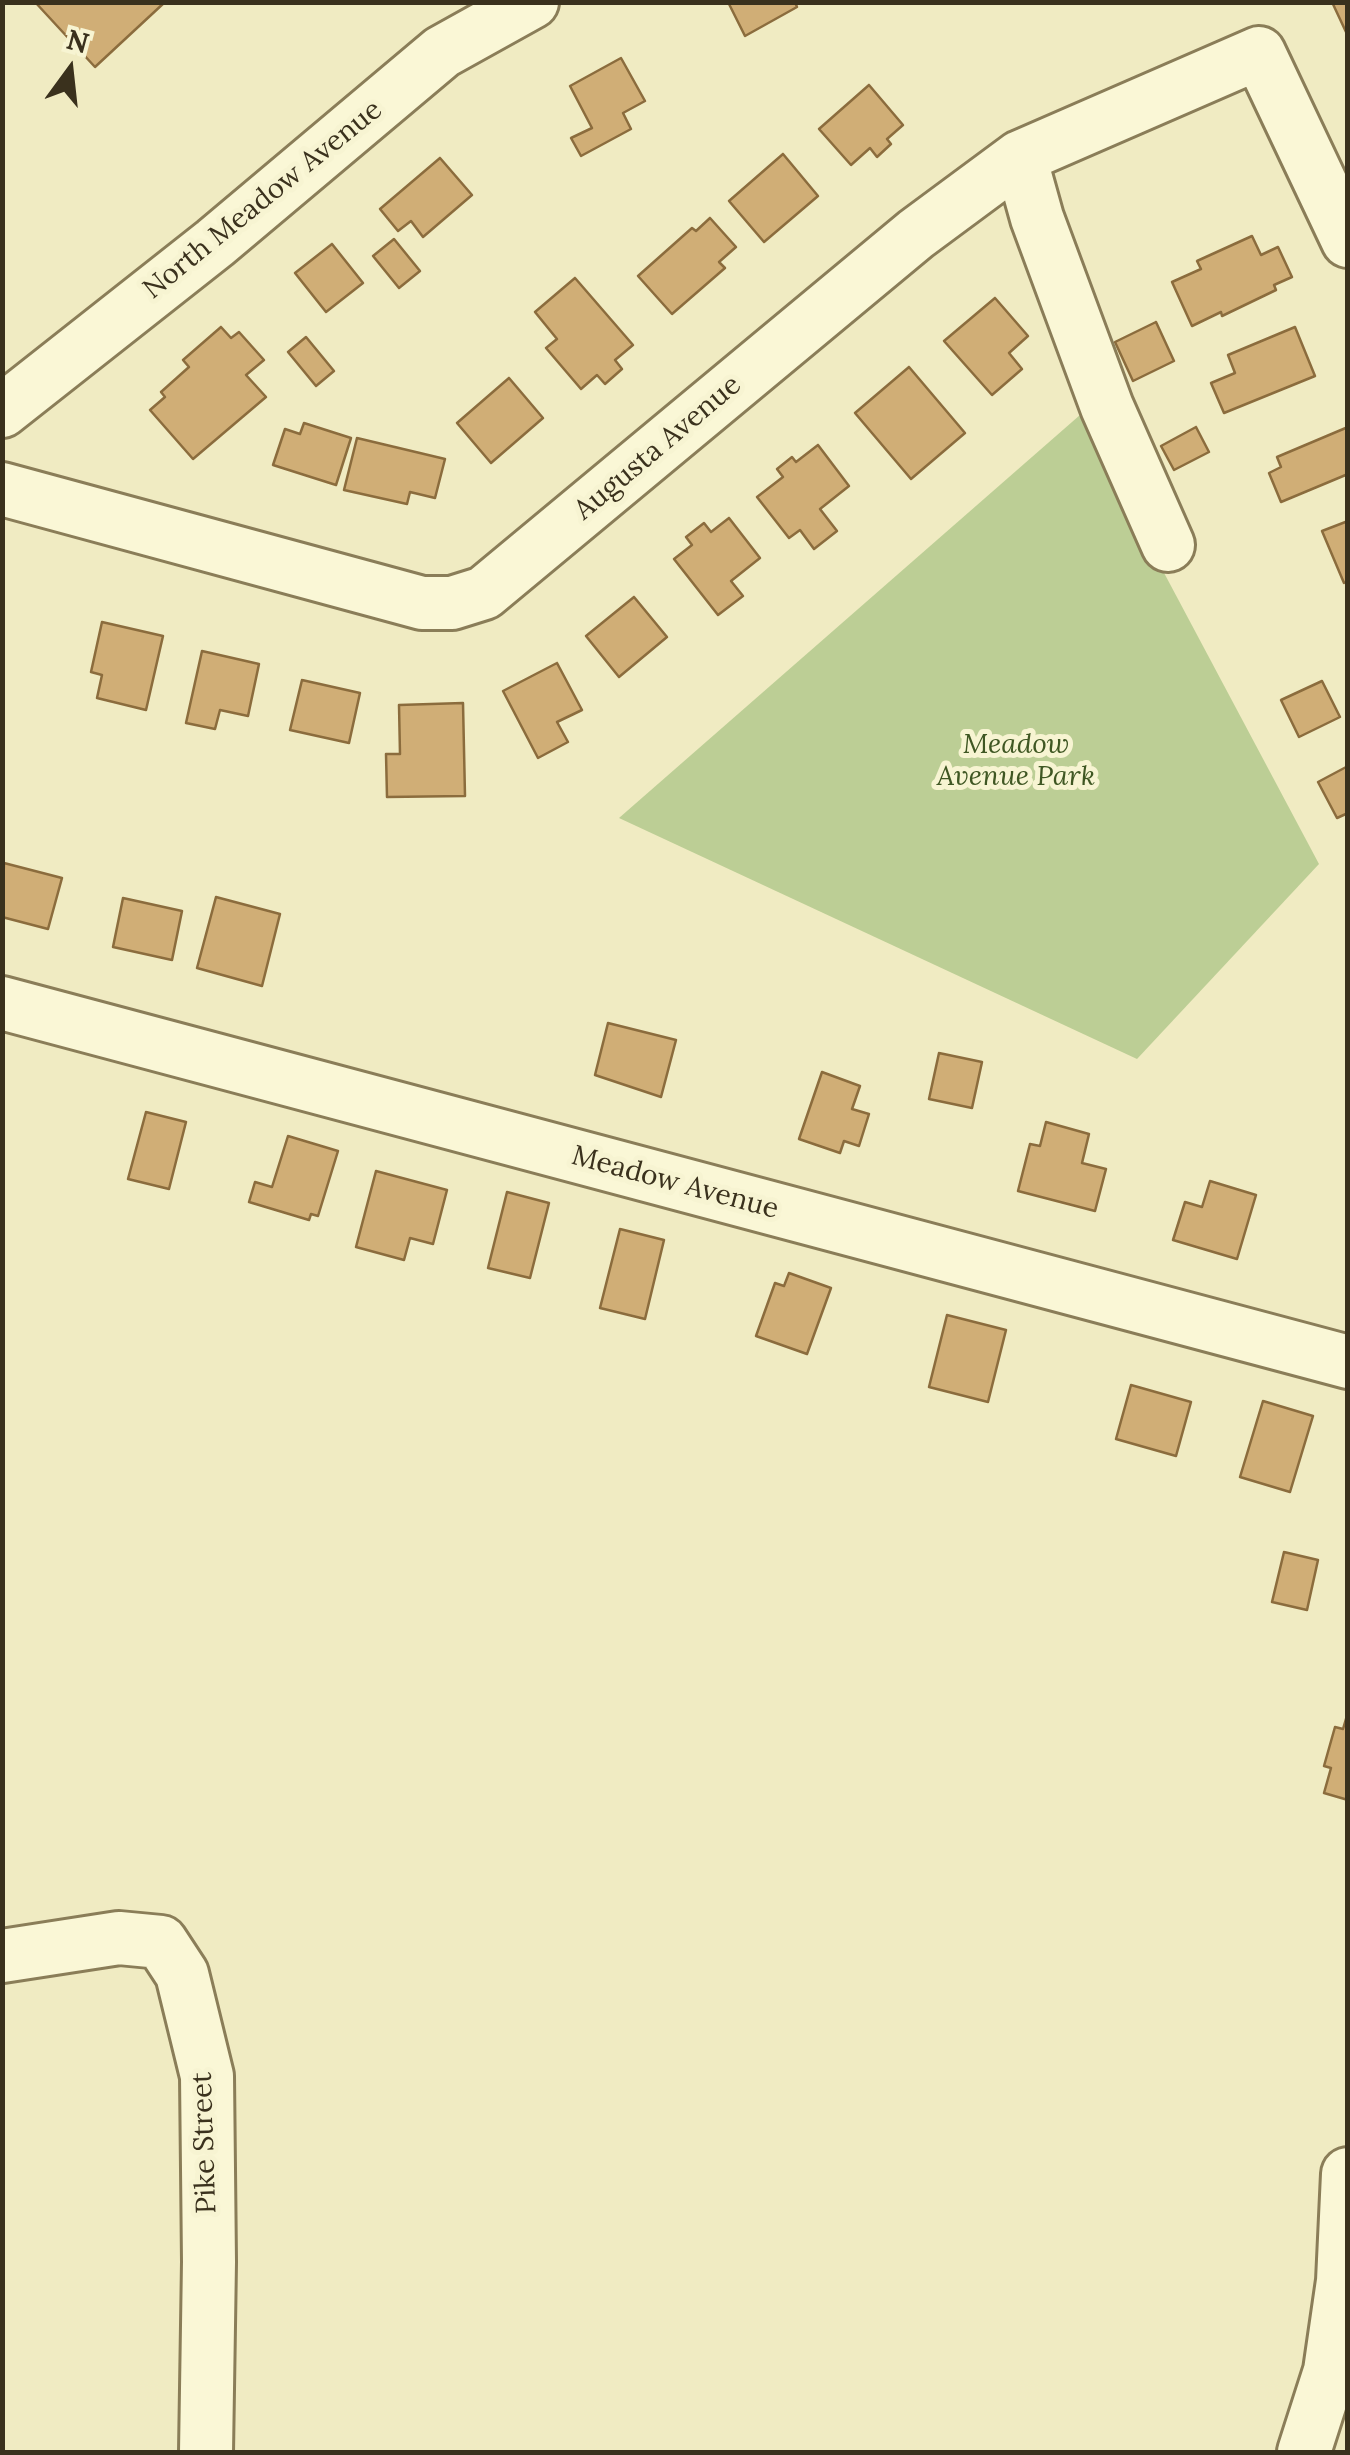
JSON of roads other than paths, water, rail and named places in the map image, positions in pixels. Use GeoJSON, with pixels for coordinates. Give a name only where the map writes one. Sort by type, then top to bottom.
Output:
{"type":"FeatureCollection","features":[{"type":"Feature","properties":{"kind":"street","name":"North Meadow Avenue"},"geometry":{"type":"LineString","coordinates":[[2,411],[215,242],[442,52],[532,2]]}},
{"type":"Feature","properties":{"kind":"street","name":"Augusta Avenue"},"geometry":{"type":"LineString","coordinates":[[2,489],[422,602],[452,604],[484,593],[916,234],[1020,157],[1259,54],[1348,241]]}},
{"type":"Feature","properties":{"kind":"street"},"geometry":{"type":"LineString","coordinates":[[1020,157],[1038,218],[1107,407],[1168,545]]}},
{"type":"Feature","properties":{"kind":"street","name":"Meadow Avenue"},"geometry":{"type":"LineString","coordinates":[[2,1003],[1348,1362]]}},
{"type":"Feature","properties":{"kind":"street","name":"Pike Street"},"geometry":{"type":"LineString","coordinates":[[2,1956],[119,1938],[161,1942],[182,1974],[206,2076],[206,2452]]}},
{"type":"Feature","properties":{"kind":"street"},"geometry":{"type":"LineString","coordinates":[[1304,2452],[1330,2371],[1343,2281],[1348,2174]]}},
{"type":"Feature","properties":{"kind":"park label","name":"Meadow Avenue Park"},"geometry":{"type":"Point","coordinates":[1016,761]}}]}
